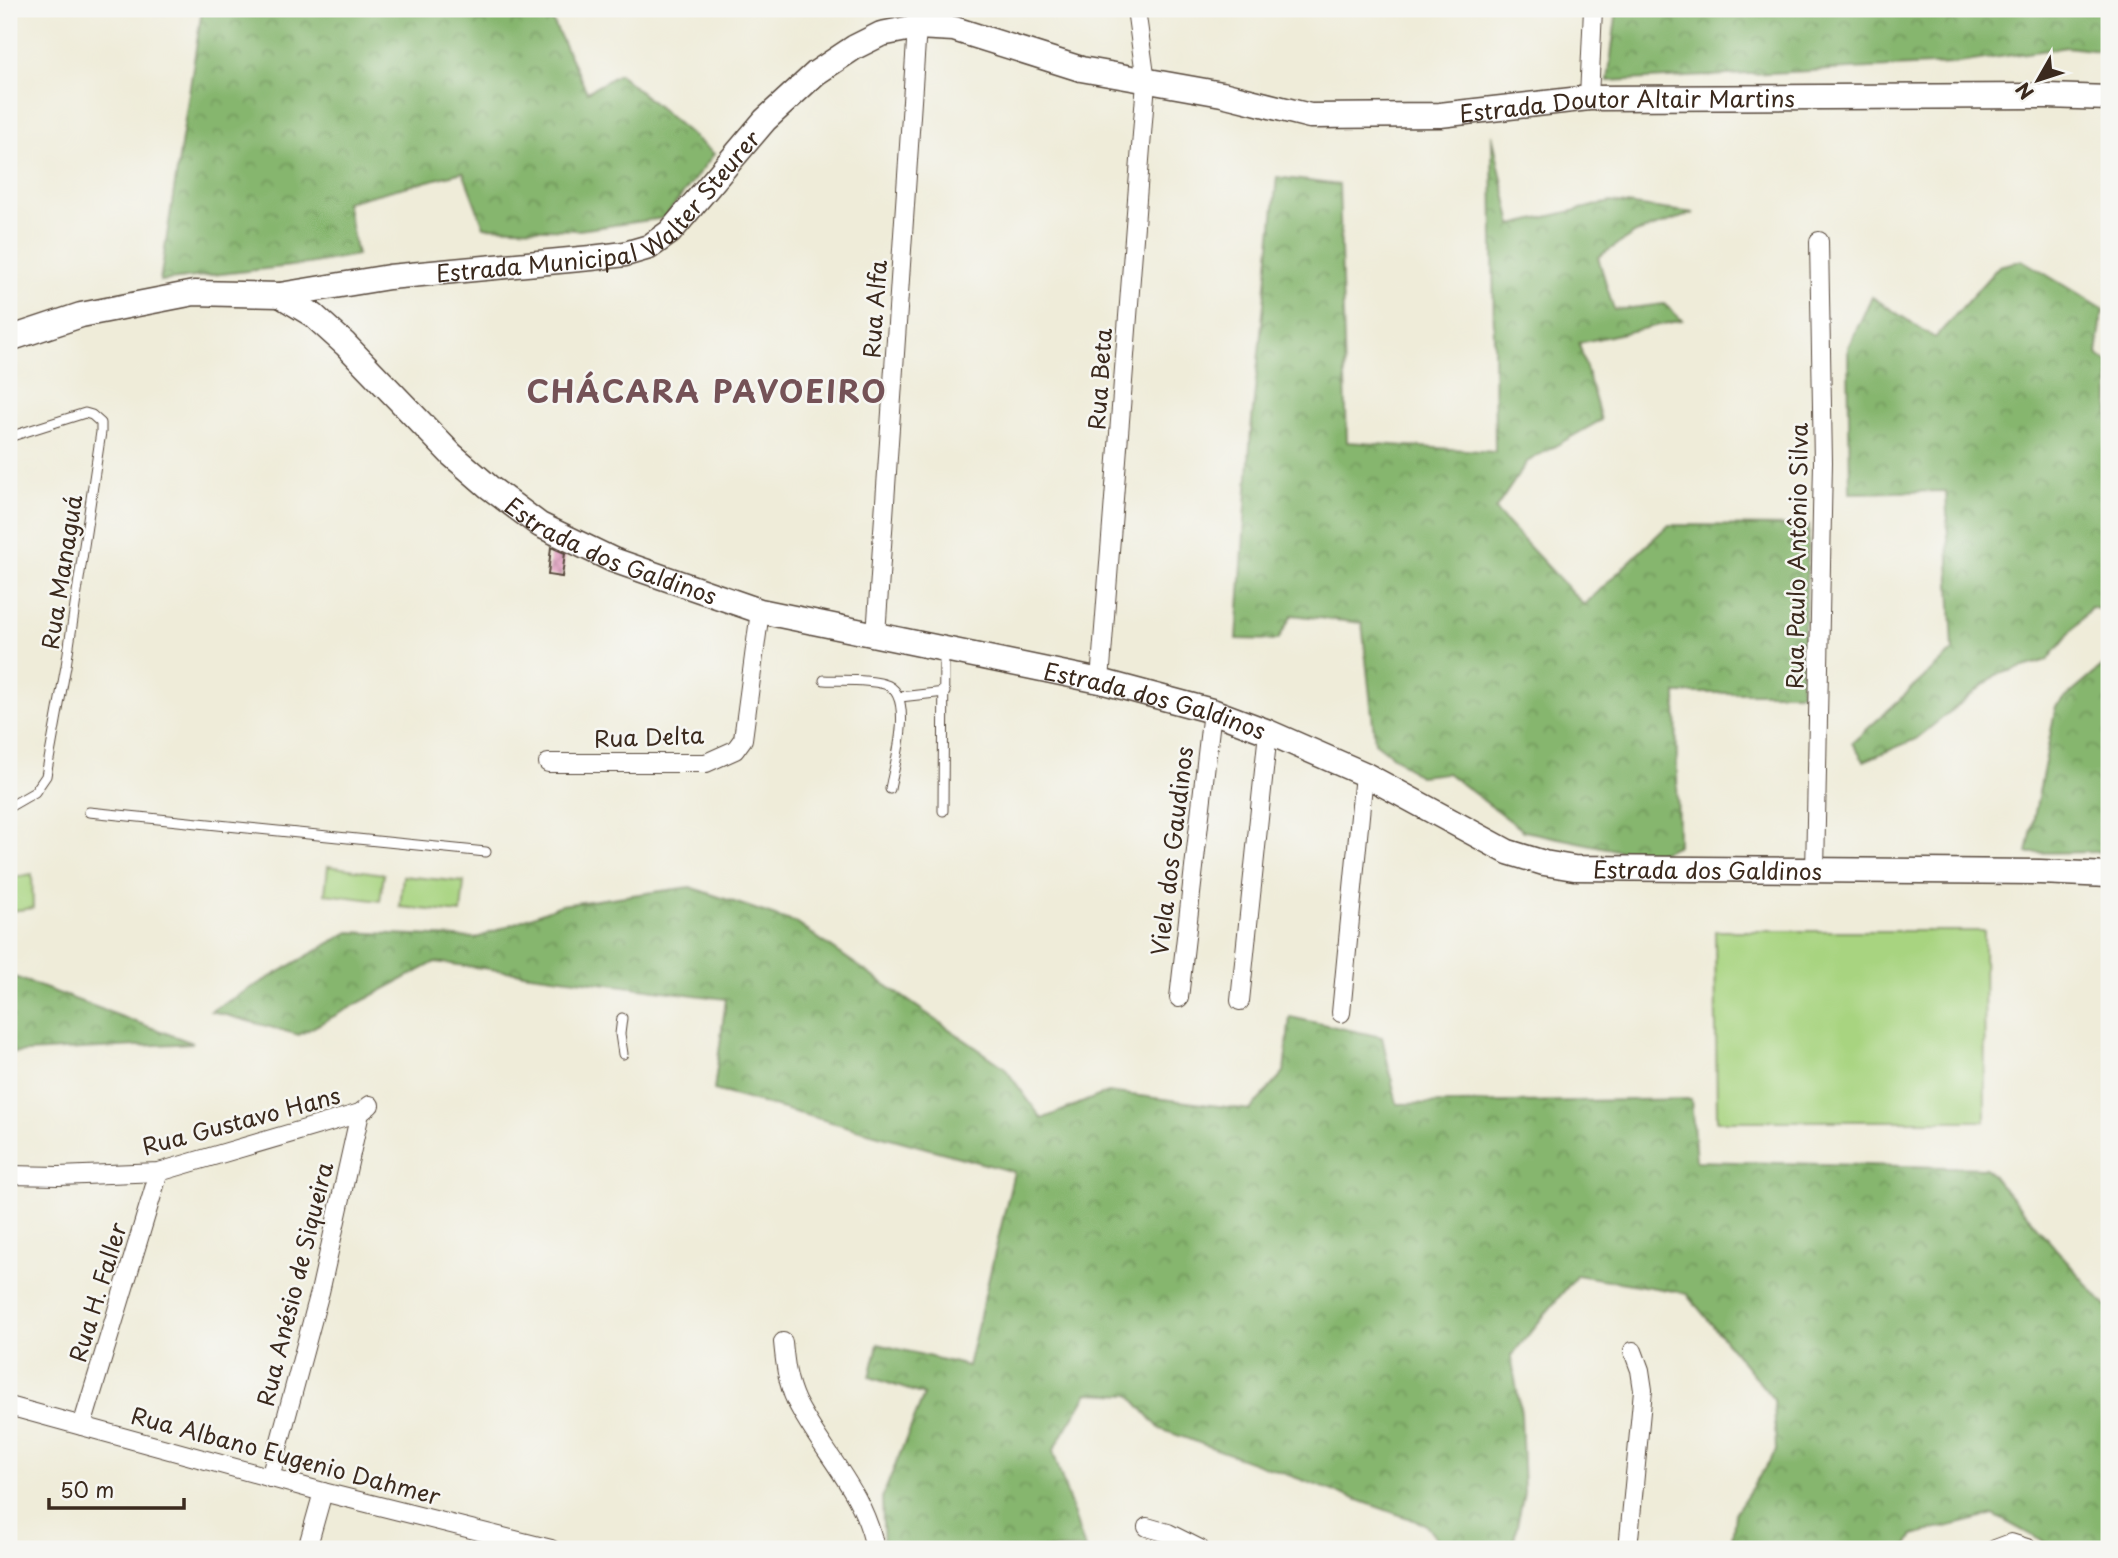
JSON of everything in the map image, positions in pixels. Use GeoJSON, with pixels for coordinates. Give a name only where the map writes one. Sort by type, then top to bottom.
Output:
{"type":"FeatureCollection","features":[{"type":"Feature","properties":{"kind":"street","name":"Rua Beta"},"geometry":{"type":"LineString","coordinates":[[1100,681],[1146,82],[1136,9]]}},
{"type":"Feature","properties":{"kind":"street"},"geometry":{"type":"LineString","coordinates":[[1589,98],[1593,9]]}},
{"type":"Feature","properties":{"kind":"street","name":"Estrada Municipal Walter Steurer"},"geometry":{"type":"LineString","coordinates":[[9,339],[81,315],[194,293],[280,295],[389,277],[625,254],[649,247],[670,232],[765,120],[816,73],[855,47],[881,34],[917,27],[954,30],[1081,69],[1146,82]]}},
{"type":"Feature","properties":{"kind":"street","name":"Rua Alfa"},"geometry":{"type":"LineString","coordinates":[[876,635],[917,27]]}},
{"type":"Feature","properties":{"kind":"street","name":"Estrada Doutor Altair Martins"},"geometry":{"type":"LineString","coordinates":[[1146,82],[1222,94],[1310,116],[1440,115],[1589,98],[2109,98]]}},
{"type":"Feature","properties":{"kind":"street","name":"Rua Paulo Antônio Silva"},"geometry":{"type":"LineString","coordinates":[[1815,872],[1823,462],[1819,241]]}},
{"type":"Feature","properties":{"kind":"street","name":"Estrada dos Galdinos"},"geometry":{"type":"LineString","coordinates":[[280,295],[313,316],[345,344],[452,455],[489,487],[541,525],[613,561],[760,611],[1100,681],[1212,711],[1364,774],[1508,852],[1544,863],[1574,868],[2109,874]]}},
{"type":"Feature","properties":{"kind":"street","name":"Rua Delta"},"geometry":{"type":"LineString","coordinates":[[548,763],[706,763],[735,750],[743,739],[760,611]]}},
{"type":"Feature","properties":{"kind":"street","name":"Viela dos Gaudinos"},"geometry":{"type":"LineString","coordinates":[[1179,998],[1212,711]]}},
{"type":"Feature","properties":{"kind":"street"},"geometry":{"type":"LineString","coordinates":[[1240,1001],[1268,732]]}},
{"type":"Feature","properties":{"kind":"street"},"geometry":{"type":"LineString","coordinates":[[1341,1013],[1364,774]]}},
{"type":"Feature","properties":{"kind":"street","name":"Rua Gustavo Hans"},"geometry":{"type":"LineString","coordinates":[[9,1175],[159,1172],[365,1109]]}},
{"type":"Feature","properties":{"kind":"street","name":"Rua Anésio de Siqueira"},"geometry":{"type":"LineString","coordinates":[[270,1478],[365,1109]]}},
{"type":"Feature","properties":{"kind":"street","name":"Rua H. Faller"},"geometry":{"type":"LineString","coordinates":[[82,1426],[159,1172]]}},
{"type":"Feature","properties":{"kind":"street"},"geometry":{"type":"LineString","coordinates":[[783,1342],[786,1374],[796,1401],[846,1479],[873,1534],[875,1549]]}},
{"type":"Feature","properties":{"kind":"street"},"geometry":{"type":"LineString","coordinates":[[1628,1549],[1643,1390],[1633,1351]]}},
{"type":"Feature","properties":{"kind":"street","name":"Rua Albano Eugenio Dahmer"},"geometry":{"type":"LineString","coordinates":[[9,1406],[323,1492],[551,1549]]}},
{"type":"Feature","properties":{"kind":"street"},"geometry":{"type":"LineString","coordinates":[[307,1549],[323,1492]]}},
{"type":"Feature","properties":{"kind":"street"},"geometry":{"type":"LineString","coordinates":[[1146,1527],[1168,1533],[1200,1549]]}},
{"type":"Feature","properties":{"kind":"street"},"geometry":{"type":"LineString","coordinates":[[1995,1549],[2011,1544],[2030,1549]]}},
{"type":"Feature","properties":{"kind":"lane","name":"Rua Managuá"},"geometry":{"type":"LineString","coordinates":[[9,437],[85,413],[93,415],[101,423],[100,445],[66,666],[46,776],[35,792],[9,807]]}},
{"type":"Feature","properties":{"kind":"lane"},"geometry":{"type":"LineString","coordinates":[[943,811],[944,648]]}},
{"type":"Feature","properties":{"kind":"lane"},"geometry":{"type":"LineString","coordinates":[[824,680],[886,684],[900,697],[903,717],[890,789]]}},
{"type":"Feature","properties":{"kind":"lane"},"geometry":{"type":"LineString","coordinates":[[900,697],[945,692]]}},
{"type":"Feature","properties":{"kind":"lane"},"geometry":{"type":"LineString","coordinates":[[89,812],[486,852]]}},
{"type":"Feature","properties":{"kind":"lane"},"geometry":{"type":"LineString","coordinates":[[622,1018],[620,1034],[623,1054]]}},
{"type":"Feature","properties":{"kind":"green space"},"geometry":{"type":"Polygon","coordinates":[[[202,9],[547,9],[587,92],[619,74],[714,154],[664,218],[579,230],[484,227],[463,172],[346,202],[357,255],[308,264],[160,281],[202,9]]]}},
{"type":"Feature","properties":{"kind":"green space"},"geometry":{"type":"Polygon","coordinates":[[[1617,9],[2109,9],[2109,52],[2067,47],[1952,64],[1608,81],[1617,9]]]}},
{"type":"Feature","properties":{"kind":"green space"},"geometry":{"type":"Polygon","coordinates":[[[1492,134],[1512,225],[1611,202],[1694,213],[1636,233],[1598,257],[1614,310],[1664,304],[1682,320],[1579,343],[1601,420],[1527,462],[1495,510],[1584,605],[1668,525],[1809,526],[1801,693],[1676,693],[1678,845],[1650,857],[1524,831],[1447,773],[1419,776],[1375,742],[1362,623],[1292,615],[1278,640],[1237,639],[1251,430],[1277,177],[1339,185],[1347,442],[1495,452],[1492,134]]]}},
{"type":"Feature","properties":{"kind":"green space"},"geometry":{"type":"Polygon","coordinates":[[[2022,260],[2103,309],[2097,354],[2109,363],[2109,612],[2091,607],[2048,660],[1996,675],[1916,739],[1864,761],[1852,743],[1953,651],[1946,491],[1850,493],[1848,347],[1872,297],[1935,338],[1999,266],[2022,260]]]}},
{"type":"Feature","properties":{"kind":"green space"},"geometry":{"type":"Polygon","coordinates":[[[2109,661],[2109,834],[2100,852],[2027,853],[2056,706],[2109,661]]]}},
{"type":"Feature","properties":{"kind":"green space"},"geometry":{"type":"Polygon","coordinates":[[[328,866],[384,874],[380,901],[325,894],[328,866]]]}},
{"type":"Feature","properties":{"kind":"green space"},"geometry":{"type":"Polygon","coordinates":[[[32,874],[33,908],[9,911],[9,878],[32,874]]]}},
{"type":"Feature","properties":{"kind":"green space"},"geometry":{"type":"Polygon","coordinates":[[[403,876],[464,882],[461,913],[400,907],[403,876]]]}},
{"type":"Feature","properties":{"kind":"green space"},"geometry":{"type":"Polygon","coordinates":[[[690,887],[796,923],[1004,1067],[1042,1119],[1108,1092],[1250,1110],[1284,1072],[1290,1017],[1382,1037],[1397,1104],[1691,1099],[1696,1161],[1986,1168],[2109,1310],[2109,1549],[2057,1549],[1994,1515],[1913,1535],[1905,1549],[1731,1549],[1735,1513],[1776,1451],[1774,1400],[1686,1293],[1577,1275],[1511,1356],[1521,1413],[1524,1492],[1512,1549],[1444,1549],[1425,1524],[1160,1429],[1130,1395],[1088,1393],[1053,1451],[1085,1549],[884,1549],[882,1498],[924,1395],[870,1377],[878,1344],[968,1366],[1014,1172],[714,1090],[726,999],[435,962],[299,1035],[211,1011],[349,932],[477,938],[561,905],[690,887]]]}},
{"type":"Feature","properties":{"kind":"green space"},"geometry":{"type":"Polygon","coordinates":[[[1715,931],[1984,931],[1985,1121],[1717,1121],[1715,931]]]}},
{"type":"Feature","properties":{"kind":"green space"},"geometry":{"type":"Polygon","coordinates":[[[9,975],[193,1043],[9,1053],[9,975]]]}},
{"type":"Feature","properties":{"kind":"building"},"geometry":{"type":"Polygon","coordinates":[[[551,547],[565,553],[562,577],[548,575],[551,547]]]}},
{"type":"Feature","properties":{"kind":"district","name":"CHÁCARA PAVOEIRO"},"geometry":{"type":"Point","coordinates":[707,390]}}]}
